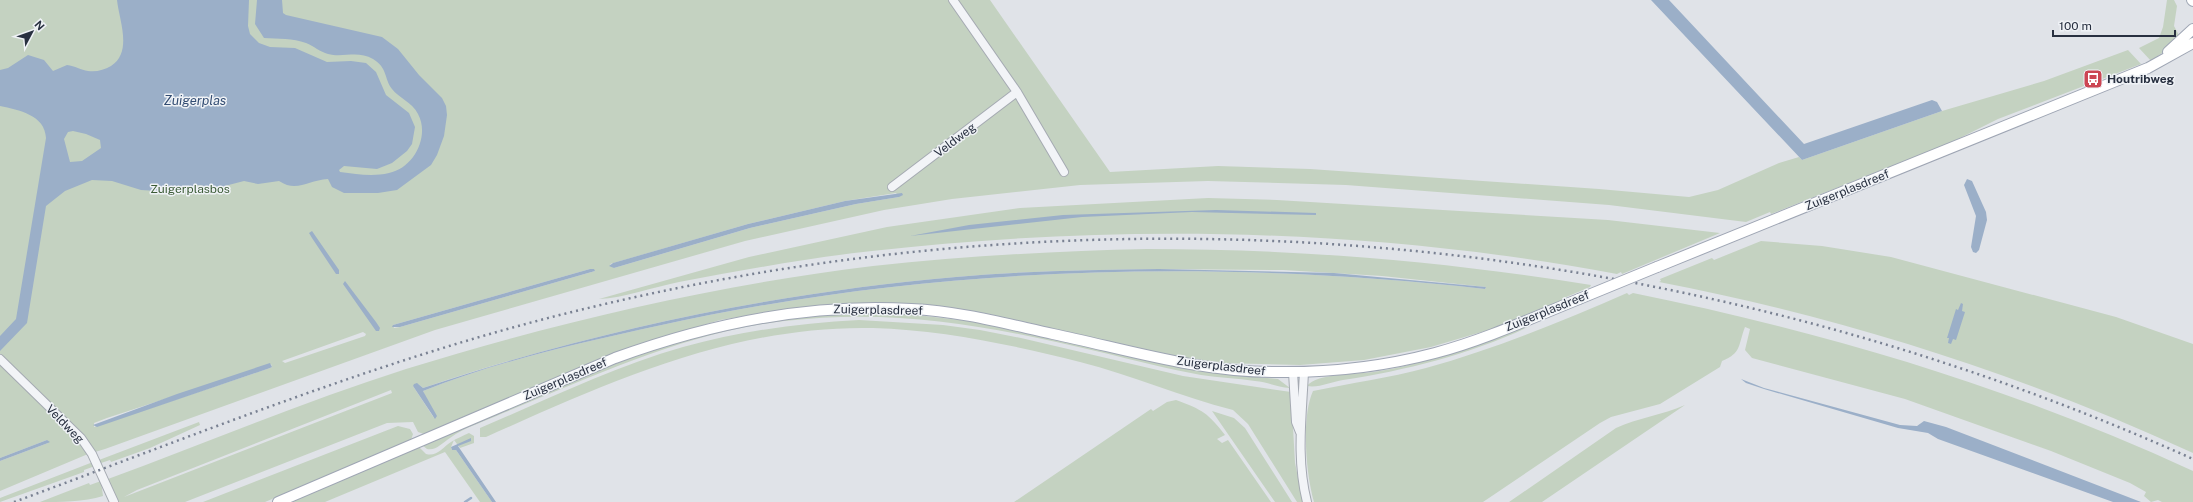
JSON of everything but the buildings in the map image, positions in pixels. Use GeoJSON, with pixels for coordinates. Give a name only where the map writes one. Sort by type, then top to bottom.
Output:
{"type":"FeatureCollection","features":[{"type":"Feature","properties":{"kind":"main road","name":"Zuigerplasdreef"},"geometry":{"type":"LineString","coordinates":[[2148,68],[2175,47],[2193,29]]}},
{"type":"Feature","properties":{"kind":"main road","name":"Zuigerplasdreef"},"geometry":{"type":"LineString","coordinates":[[278,502],[615,358],[665,340],[715,326],[775,315],[825,309],[913,309],[970,317],[1189,364],[1269,372],[1298,372],[1376,366],[1434,353],[1472,341],[1579,299],[2148,68],[2193,43]]}},
{"type":"Feature","properties":{"kind":"street"},"geometry":{"type":"LineString","coordinates":[[952,0],[1017,92],[1064,172]]}},
{"type":"Feature","properties":{"kind":"street","name":"Veldweg"},"geometry":{"type":"LineString","coordinates":[[892,187],[1017,92]]}},
{"type":"Feature","properties":{"kind":"street","name":"Veldweg"},"geometry":{"type":"LineString","coordinates":[[0,359],[81,438],[92,454],[114,502]]}},
{"type":"Feature","properties":{"kind":"street"},"geometry":{"type":"LineString","coordinates":[[1298,372],[1296,422],[1300,433],[1301,474],[1307,502]]}},
{"type":"Feature","properties":{"kind":"green space","name":"Zuigerplasbos"},"geometry":{"type":"Polygon","coordinates":[[[0,0],[990,0],[1110,172],[1218,166],[1310,169],[1599,189],[1689,197],[1718,190],[1779,163],[1799,157],[1802,160],[1942,111],[2044,81],[2128,50],[2141,64],[1998,119],[1952,142],[1771,214],[1770,212],[1746,222],[1609,205],[1346,185],[1208,181],[1080,185],[952,199],[884,210],[745,241],[435,330],[95,452],[78,429],[70,432],[88,454],[0,491],[0,461],[48,443],[47,440],[0,458],[0,0]],[[896,193],[845,201],[748,224],[610,264],[614,268],[750,228],[856,204],[899,197],[896,193]],[[590,269],[393,325],[394,328],[400,327],[595,271],[590,269]],[[363,332],[282,361],[285,363],[365,336],[366,334],[363,332]],[[271,364],[94,423],[94,427],[272,367],[271,364]]]}},
{"type":"Feature","properties":{"kind":"green space"},"geometry":{"type":"Polygon","coordinates":[[[2167,0],[2174,0],[2177,6],[2174,26],[2181,39],[2151,61],[2139,48],[2159,38],[2163,27],[2167,0]]]}},
{"type":"Feature","properties":{"kind":"green space"},"geometry":{"type":"Polygon","coordinates":[[[1208,198],[1277,200],[1608,220],[1720,233],[1622,274],[1621,272],[1617,274],[1525,259],[1432,247],[1339,239],[1246,235],[1152,234],[1059,236],[965,242],[824,257],[669,284],[618,297],[599,299],[749,257],[887,227],[1020,208],[1208,198]]]}},
{"type":"Feature","properties":{"kind":"green space"},"geometry":{"type":"Polygon","coordinates":[[[1761,241],[1822,246],[1891,257],[2116,317],[2193,344],[2193,453],[2064,398],[1931,351],[1796,313],[1728,296],[1659,282],[1661,281],[1660,279],[1712,258],[1714,260],[1761,241]]]}},
{"type":"Feature","properties":{"kind":"green space"},"geometry":{"type":"Polygon","coordinates":[[[1147,249],[1259,251],[1370,258],[1480,269],[1591,285],[1590,287],[1564,298],[1565,300],[1495,328],[1431,347],[1364,360],[1300,365],[1215,363],[1164,355],[996,317],[853,304],[794,308],[720,320],[641,344],[424,434],[418,432],[413,422],[387,423],[185,502],[119,502],[108,479],[368,381],[521,336],[637,307],[755,284],[873,266],[976,257],[1147,249]],[[1159,269],[1006,273],[888,284],[820,293],[686,317],[619,332],[553,348],[423,388],[418,384],[413,386],[434,418],[423,391],[451,380],[539,354],[657,326],[759,306],[862,291],[965,280],[1069,273],[1173,271],[1277,273],[1381,279],[1485,289],[1486,287],[1382,276],[1283,270],[1159,269]],[[391,390],[137,490],[124,497],[392,393],[391,390]]]}},
{"type":"Feature","properties":{"kind":"green space"},"geometry":{"type":"Polygon","coordinates":[[[1627,293],[1629,295],[1633,293],[1705,308],[1777,326],[1848,345],[1988,388],[2125,441],[2193,471],[2193,502],[2162,502],[2158,500],[2151,502],[2144,496],[2146,492],[2130,483],[2051,451],[1905,399],[1752,358],[1745,350],[1750,329],[1745,327],[1738,348],[1733,355],[1722,361],[1720,367],[1660,404],[1611,417],[1600,423],[1483,502],[1314,502],[1309,477],[1306,446],[1307,416],[1309,402],[1313,391],[1398,375],[1478,352],[1528,334],[1627,293]]]}},
{"type":"Feature","properties":{"kind":"green space"},"geometry":{"type":"Polygon","coordinates":[[[851,313],[899,313],[986,323],[1198,371],[1278,379],[1290,388],[1242,379],[1188,373],[1020,334],[982,327],[905,318],[826,318],[784,321],[747,327],[711,335],[675,346],[606,371],[476,424],[456,434],[436,448],[427,449],[422,445],[563,383],[634,355],[670,343],[707,333],[779,319],[851,313]]]}},
{"type":"Feature","properties":{"kind":"green space"},"geometry":{"type":"Polygon","coordinates":[[[859,320],[943,325],[980,330],[1021,338],[1183,376],[1291,392],[1295,463],[1303,502],[1297,502],[1248,424],[1233,410],[1194,399],[1119,373],[1055,356],[977,339],[899,329],[873,328],[822,330],[771,336],[722,347],[674,361],[626,378],[579,396],[486,437],[480,437],[480,428],[605,374],[657,355],[705,341],[748,332],[814,323],[859,320]]]}},
{"type":"Feature","properties":{"kind":"green space"},"geometry":{"type":"Polygon","coordinates":[[[1529,324],[1530,326],[1508,336],[1438,360],[1320,386],[1307,386],[1312,382],[1328,376],[1374,372],[1414,364],[1453,352],[1529,324]]]}},
{"type":"Feature","properties":{"kind":"green space"},"geometry":{"type":"Polygon","coordinates":[[[1176,400],[1199,410],[1214,422],[1225,435],[1217,439],[1222,443],[1228,440],[1271,502],[1014,502],[1151,409],[1153,411],[1167,402],[1176,400]]]}},
{"type":"Feature","properties":{"kind":"green space"},"geometry":{"type":"Polygon","coordinates":[[[1685,405],[1542,502],[1509,502],[1616,428],[1685,405]]]}},
{"type":"Feature","properties":{"kind":"green space"},"geometry":{"type":"Polygon","coordinates":[[[1212,411],[1234,418],[1245,428],[1292,502],[1275,502],[1212,411]]]}},
{"type":"Feature","properties":{"kind":"green space"},"geometry":{"type":"Polygon","coordinates":[[[199,422],[200,425],[150,448],[111,462],[110,460],[101,463],[99,460],[199,422]]]}},
{"type":"Feature","properties":{"kind":"green space"},"geometry":{"type":"Polygon","coordinates":[[[398,426],[410,429],[413,434],[411,440],[265,502],[203,502],[398,426]]]}},
{"type":"Feature","properties":{"kind":"green space"},"geometry":{"type":"Polygon","coordinates":[[[469,433],[474,436],[474,443],[460,448],[454,440],[469,433]]]}},
{"type":"Feature","properties":{"kind":"green space"},"geometry":{"type":"Polygon","coordinates":[[[454,440],[451,447],[452,450],[456,450],[492,502],[480,502],[445,452],[325,502],[289,502],[418,446],[426,454],[430,455],[437,453],[454,440]]]}},
{"type":"Feature","properties":{"kind":"green space"},"geometry":{"type":"Polygon","coordinates":[[[93,462],[95,466],[84,470],[84,472],[0,502],[0,498],[93,462]]]}},
{"type":"Feature","properties":{"kind":"green space"},"geometry":{"type":"Polygon","coordinates":[[[101,481],[103,496],[80,501],[40,502],[89,483],[90,485],[101,481]]]}},
{"type":"Feature","properties":{"kind":"water","name":"Zuigerplas"},"geometry":{"type":"Polygon","coordinates":[[[117,0],[249,0],[248,26],[250,34],[259,43],[270,47],[295,48],[327,62],[351,61],[366,63],[376,72],[386,95],[409,113],[415,127],[412,144],[407,151],[392,163],[377,169],[344,166],[339,170],[340,172],[377,175],[398,170],[406,165],[417,150],[421,141],[421,123],[418,114],[409,103],[392,89],[378,62],[367,56],[328,54],[306,43],[296,40],[264,38],[255,24],[257,0],[282,0],[283,13],[286,15],[382,37],[398,49],[419,75],[442,98],[446,106],[447,115],[444,136],[437,155],[431,165],[397,190],[378,193],[344,193],[332,187],[328,179],[297,186],[291,186],[279,181],[258,184],[244,181],[217,188],[198,185],[157,191],[141,190],[112,181],[92,180],[65,191],[46,206],[27,323],[0,351],[0,336],[16,319],[46,138],[45,130],[36,119],[15,109],[0,106],[0,70],[8,68],[28,55],[44,60],[53,71],[67,65],[91,71],[100,70],[111,66],[118,60],[122,53],[123,44],[122,26],[117,0]],[[73,131],[68,132],[64,139],[70,162],[82,161],[101,148],[100,140],[86,134],[73,131]]]}},
{"type":"Feature","properties":{"kind":"water"},"geometry":{"type":"Polygon","coordinates":[[[1651,0],[1669,0],[1804,144],[1932,100],[1937,102],[1942,111],[1802,160],[1651,0]]]}},
{"type":"Feature","properties":{"kind":"water"},"geometry":{"type":"Polygon","coordinates":[[[1967,179],[1972,181],[1986,212],[1987,220],[1979,250],[1976,253],[1973,252],[1971,247],[1976,216],[1964,185],[1967,179]]]}},
{"type":"Feature","properties":{"kind":"water"},"geometry":{"type":"Polygon","coordinates":[[[902,193],[903,195],[899,197],[856,204],[750,228],[614,268],[609,266],[613,263],[748,224],[845,201],[902,193]]]}},
{"type":"Feature","properties":{"kind":"water"},"geometry":{"type":"Polygon","coordinates":[[[1216,210],[1316,213],[1316,215],[1192,212],[1082,217],[910,236],[969,225],[1063,215],[1216,210]]]}},
{"type":"Feature","properties":{"kind":"water"},"geometry":{"type":"Polygon","coordinates":[[[312,231],[339,270],[339,274],[336,274],[312,238],[309,233],[312,231]]]}},
{"type":"Feature","properties":{"kind":"water"},"geometry":{"type":"Polygon","coordinates":[[[594,269],[595,271],[400,327],[392,327],[393,325],[594,269]]]}},
{"type":"Feature","properties":{"kind":"water"},"geometry":{"type":"Polygon","coordinates":[[[1159,269],[1334,273],[1486,287],[1485,289],[1381,279],[1277,273],[1173,271],[1069,273],[965,280],[862,291],[759,306],[657,326],[539,354],[451,380],[423,391],[437,416],[435,419],[413,386],[417,383],[423,388],[554,348],[620,332],[686,317],[820,293],[888,284],[1006,273],[1159,269]]]}},
{"type":"Feature","properties":{"kind":"water"},"geometry":{"type":"Polygon","coordinates":[[[345,281],[376,322],[380,328],[379,331],[376,331],[343,284],[345,281]]]}},
{"type":"Feature","properties":{"kind":"water"},"geometry":{"type":"Polygon","coordinates":[[[1961,303],[1963,304],[1962,311],[1965,312],[1956,340],[1953,339],[1951,344],[1948,343],[1949,338],[1947,338],[1956,309],[1958,310],[1961,303]]]}},
{"type":"Feature","properties":{"kind":"water"},"geometry":{"type":"Polygon","coordinates":[[[270,363],[272,367],[270,368],[97,427],[93,425],[177,394],[270,363]]]}},
{"type":"Feature","properties":{"kind":"water"},"geometry":{"type":"Polygon","coordinates":[[[1741,379],[1764,388],[1900,425],[1917,426],[1924,421],[1946,427],[2141,502],[2113,502],[1938,439],[1928,433],[1898,428],[1764,389],[1746,383],[1741,379]]]}},
{"type":"Feature","properties":{"kind":"water"},"geometry":{"type":"Polygon","coordinates":[[[471,438],[471,441],[458,446],[496,502],[492,502],[456,450],[452,450],[451,447],[471,438]]]}},
{"type":"Feature","properties":{"kind":"water"},"geometry":{"type":"Polygon","coordinates":[[[47,440],[50,442],[0,461],[0,458],[47,440]]]}},
{"type":"Feature","properties":{"kind":"waterway"},"geometry":{"type":"LineString","coordinates":[[465,502],[471,498]]}},
{"type":"Feature","properties":{"kind":"railway"},"geometry":{"type":"LineString","coordinates":[[14,502],[224,423],[365,373],[436,350],[580,310],[784,269],[989,245],[1194,239],[1399,250],[1603,277],[1803,321],[2001,382],[2193,459]]}},
{"type":"Feature","properties":{"kind":"place","name":"Houtribweg"},"geometry":{"type":"Point","coordinates":[2093,79]}}]}
